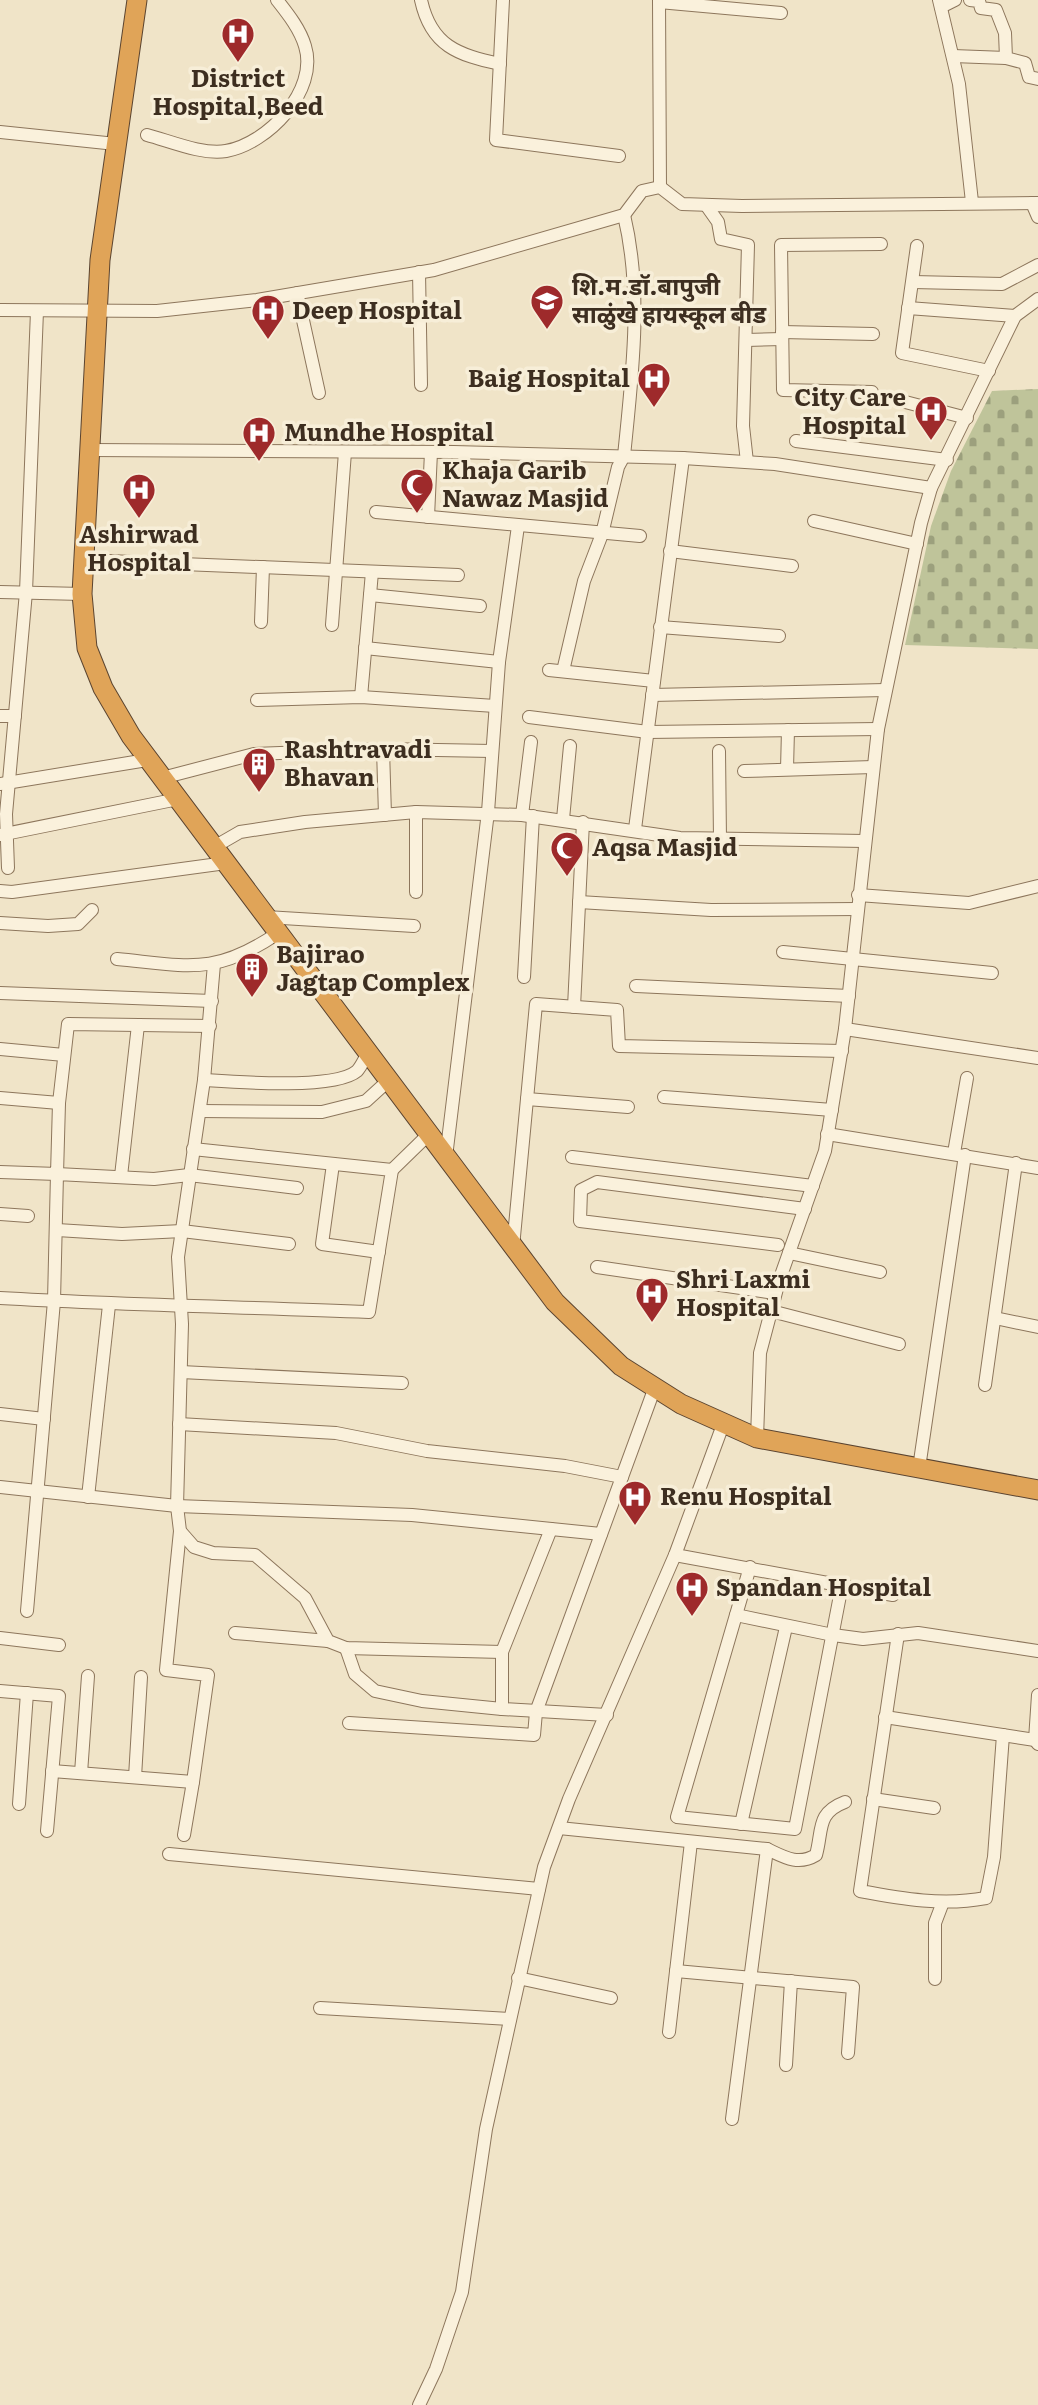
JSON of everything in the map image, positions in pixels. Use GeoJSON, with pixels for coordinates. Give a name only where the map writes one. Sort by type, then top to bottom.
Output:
{"type":"FeatureCollection","features":[{"type":"Feature","properties":{"kind":"highway"},"geometry":{"type":"LineString","coordinates":[[137,0],[100,260],[82,594],[87,648],[103,688],[147,760],[555,1302],[621,1366],[681,1404],[757,1438],[1038,1490]]}},
{"type":"Feature","properties":{"kind":"street"},"geometry":{"type":"LineString","coordinates":[[147,135],[223,152],[250,144],[269,132],[292,106],[305,73],[306,48],[293,21],[277,0]]}},
{"type":"Feature","properties":{"kind":"street"},"geometry":{"type":"LineString","coordinates":[[421,0],[425,19],[440,41],[462,56],[500,64]]}},
{"type":"Feature","properties":{"kind":"street"},"geometry":{"type":"LineString","coordinates":[[503,0],[496,140],[619,156]]}},
{"type":"Feature","properties":{"kind":"street"},"geometry":{"type":"LineString","coordinates":[[956,0],[940,3],[953,56],[966,131],[972,202]]}},
{"type":"Feature","properties":{"kind":"street"},"geometry":{"type":"LineString","coordinates":[[970,0],[979,1],[981,8],[996,10],[1005,33],[1006,58]]}},
{"type":"Feature","properties":{"kind":"street"},"geometry":{"type":"LineString","coordinates":[[660,187],[659,1],[781,13]]}},
{"type":"Feature","properties":{"kind":"street"},"geometry":{"type":"LineString","coordinates":[[953,56],[1006,58],[1025,63],[1029,77],[1038,79]]}},
{"type":"Feature","properties":{"kind":"street"},"geometry":{"type":"LineString","coordinates":[[0,132],[117,144]]}},
{"type":"Feature","properties":{"kind":"street"},"geometry":{"type":"LineString","coordinates":[[660,187],[682,204],[1035,203],[1038,216]]}},
{"type":"Feature","properties":{"kind":"street"},"geometry":{"type":"LineString","coordinates":[[0,310],[97,313],[157,311],[297,293],[419,272],[624,215],[642,191],[660,187]]}},
{"type":"Feature","properties":{"kind":"street"},"geometry":{"type":"LineString","coordinates":[[706,205],[718,222],[721,239],[748,245],[743,426],[747,462]]}},
{"type":"Feature","properties":{"kind":"street"},"geometry":{"type":"LineString","coordinates":[[624,215],[631,243],[635,296],[633,366],[624,456],[618,467],[602,534],[584,580],[556,670],[653,688],[884,690]]}},
{"type":"Feature","properties":{"kind":"street"},"geometry":{"type":"LineString","coordinates":[[872,392],[783,390],[781,245],[881,244]]}},
{"type":"Feature","properties":{"kind":"street"},"geometry":{"type":"LineString","coordinates":[[917,246],[902,353],[989,371]]}},
{"type":"Feature","properties":{"kind":"street"},"geometry":{"type":"LineString","coordinates":[[913,282],[1002,284],[1038,265]]}},
{"type":"Feature","properties":{"kind":"street"},"geometry":{"type":"LineString","coordinates":[[419,272],[421,385]]}},
{"type":"Feature","properties":{"kind":"street"},"geometry":{"type":"LineString","coordinates":[[297,293],[319,393]]}},
{"type":"Feature","properties":{"kind":"street"},"geometry":{"type":"LineString","coordinates":[[757,1438],[760,1353],[775,1293],[813,1186],[832,1110],[849,996],[878,729],[884,690],[917,544],[931,488],[1015,316],[1038,299]]}},
{"type":"Feature","properties":{"kind":"street"},"geometry":{"type":"LineString","coordinates":[[908,308],[1015,316]]}},
{"type":"Feature","properties":{"kind":"street"},"geometry":{"type":"LineString","coordinates":[[8,869],[4,836],[4,784],[15,716],[26,592],[37,311]]}},
{"type":"Feature","properties":{"kind":"street"},"geometry":{"type":"LineString","coordinates":[[746,340],[782,336],[873,334]]}},
{"type":"Feature","properties":{"kind":"street"},"geometry":{"type":"LineString","coordinates":[[886,397],[967,418]]}},
{"type":"Feature","properties":{"kind":"street"},"geometry":{"type":"LineString","coordinates":[[796,441],[947,460]]}},
{"type":"Feature","properties":{"kind":"street"},"geometry":{"type":"LineString","coordinates":[[91,450],[431,452],[683,458],[747,462],[931,488]]}},
{"type":"Feature","properties":{"kind":"street"},"geometry":{"type":"LineString","coordinates":[[332,625],[345,452]]}},
{"type":"Feature","properties":{"kind":"street"},"geometry":{"type":"LineString","coordinates":[[428,517],[431,452]]}},
{"type":"Feature","properties":{"kind":"street"},"geometry":{"type":"LineString","coordinates":[[635,829],[683,458]]}},
{"type":"Feature","properties":{"kind":"street"},"geometry":{"type":"LineString","coordinates":[[376,512],[640,537]]}},
{"type":"Feature","properties":{"kind":"street"},"geometry":{"type":"LineString","coordinates":[[814,521],[917,544]]}},
{"type":"Feature","properties":{"kind":"street"},"geometry":{"type":"LineString","coordinates":[[446,1157],[488,812],[499,662],[517,526]]}},
{"type":"Feature","properties":{"kind":"street"},"geometry":{"type":"LineString","coordinates":[[670,551],[792,566]]}},
{"type":"Feature","properties":{"kind":"street"},"geometry":{"type":"LineString","coordinates":[[84,560],[458,575]]}},
{"type":"Feature","properties":{"kind":"street"},"geometry":{"type":"LineString","coordinates":[[261,622],[263,567]]}},
{"type":"Feature","properties":{"kind":"street"},"geometry":{"type":"LineString","coordinates":[[362,697],[372,572]]}},
{"type":"Feature","properties":{"kind":"street"},"geometry":{"type":"LineString","coordinates":[[0,592],[82,594]]}},
{"type":"Feature","properties":{"kind":"street"},"geometry":{"type":"LineString","coordinates":[[370,595],[480,606]]}},
{"type":"Feature","properties":{"kind":"street"},"geometry":{"type":"LineString","coordinates":[[660,627],[779,636]]}},
{"type":"Feature","properties":{"kind":"street"},"geometry":{"type":"LineString","coordinates":[[365,648],[499,662]]}},
{"type":"Feature","properties":{"kind":"street"},"geometry":{"type":"LineString","coordinates":[[257,700],[362,697],[495,706]]}},
{"type":"Feature","properties":{"kind":"street"},"geometry":{"type":"LineString","coordinates":[[0,716],[15,716]]}},
{"type":"Feature","properties":{"kind":"street"},"geometry":{"type":"LineString","coordinates":[[529,717],[648,732],[878,729]]}},
{"type":"Feature","properties":{"kind":"street"},"geometry":{"type":"LineString","coordinates":[[787,769],[788,730]]}},
{"type":"Feature","properties":{"kind":"street"},"geometry":{"type":"LineString","coordinates":[[524,977],[531,742]]}},
{"type":"Feature","properties":{"kind":"street"},"geometry":{"type":"LineString","coordinates":[[563,819],[570,746]]}},
{"type":"Feature","properties":{"kind":"street"},"geometry":{"type":"LineString","coordinates":[[162,778],[254,754],[383,749],[492,751]]}},
{"type":"Feature","properties":{"kind":"street"},"geometry":{"type":"LineString","coordinates":[[383,749],[385,815]]}},
{"type":"Feature","properties":{"kind":"street"},"geometry":{"type":"LineString","coordinates":[[719,751],[720,839]]}},
{"type":"Feature","properties":{"kind":"street"},"geometry":{"type":"LineString","coordinates":[[4,784],[147,760]]}},
{"type":"Feature","properties":{"kind":"street"},"geometry":{"type":"LineString","coordinates":[[744,771],[873,767]]}},
{"type":"Feature","properties":{"kind":"street"},"geometry":{"type":"LineString","coordinates":[[4,836],[178,799]]}},
{"type":"Feature","properties":{"kind":"street"},"geometry":{"type":"LineString","coordinates":[[0,891],[12,892],[220,855],[240,832],[305,822],[416,812],[528,815],[635,829],[680,838],[864,841]]}},
{"type":"Feature","properties":{"kind":"street"},"geometry":{"type":"LineString","coordinates":[[416,812],[416,892]]}},
{"type":"Feature","properties":{"kind":"street"},"geometry":{"type":"LineString","coordinates":[[574,1007],[583,822]]}},
{"type":"Feature","properties":{"kind":"street"},"geometry":{"type":"LineString","coordinates":[[859,895],[969,903],[1038,886]]}},
{"type":"Feature","properties":{"kind":"street"},"geometry":{"type":"LineString","coordinates":[[579,902],[711,910],[857,909]]}},
{"type":"Feature","properties":{"kind":"street"},"geometry":{"type":"LineString","coordinates":[[0,923],[78,924],[92,909]]}},
{"type":"Feature","properties":{"kind":"street"},"geometry":{"type":"LineString","coordinates":[[117,959],[194,966],[214,964],[247,954],[272,925],[414,926]]}},
{"type":"Feature","properties":{"kind":"street"},"geometry":{"type":"LineString","coordinates":[[783,952],[992,973]]}},
{"type":"Feature","properties":{"kind":"street"},"geometry":{"type":"LineString","coordinates":[[184,1835],[208,1675],[166,1670],[180,1531],[177,1506],[181,1372],[178,1257],[204,1080],[214,964]]}},
{"type":"Feature","properties":{"kind":"street"},"geometry":{"type":"LineString","coordinates":[[636,986],[849,996]]}},
{"type":"Feature","properties":{"kind":"street"},"geometry":{"type":"LineString","coordinates":[[0,993],[212,1001]]}},
{"type":"Feature","properties":{"kind":"street"},"geometry":{"type":"LineString","coordinates":[[513,1247],[536,1004],[617,1010],[619,1046],[842,1051]]}},
{"type":"Feature","properties":{"kind":"street"},"geometry":{"type":"LineString","coordinates":[[27,1611],[54,1301],[58,1103],[68,1024],[210,1026]]}},
{"type":"Feature","properties":{"kind":"street"},"geometry":{"type":"LineString","coordinates":[[121,1176],[138,1025]]}},
{"type":"Feature","properties":{"kind":"street"},"geometry":{"type":"LineString","coordinates":[[845,1029],[1038,1058]]}},
{"type":"Feature","properties":{"kind":"street"},"geometry":{"type":"LineString","coordinates":[[0,1049],[64,1055]]}},
{"type":"Feature","properties":{"kind":"street"},"geometry":{"type":"LineString","coordinates":[[204,1080],[299,1083],[344,1078],[357,1071],[368,1052]]}},
{"type":"Feature","properties":{"kind":"street"},"geometry":{"type":"LineString","coordinates":[[919,1468],[967,1078]]}},
{"type":"Feature","properties":{"kind":"street"},"geometry":{"type":"LineString","coordinates":[[200,1111],[322,1112],[366,1101],[389,1080]]}},
{"type":"Feature","properties":{"kind":"street"},"geometry":{"type":"LineString","coordinates":[[664,1097],[832,1110]]}},
{"type":"Feature","properties":{"kind":"street"},"geometry":{"type":"LineString","coordinates":[[0,1098],[58,1103]]}},
{"type":"Feature","properties":{"kind":"street"},"geometry":{"type":"LineString","coordinates":[[527,1099],[628,1107]]}},
{"type":"Feature","properties":{"kind":"street"},"geometry":{"type":"LineString","coordinates":[[0,1307],[0,1298],[109,1305],[180,1304],[369,1312],[392,1170],[429,1135]]}},
{"type":"Feature","properties":{"kind":"street"},"geometry":{"type":"LineString","coordinates":[[827,1135],[1038,1168]]}},
{"type":"Feature","properties":{"kind":"street"},"geometry":{"type":"LineString","coordinates":[[193,1149],[392,1170]]}},
{"type":"Feature","properties":{"kind":"street"},"geometry":{"type":"LineString","coordinates":[[572,1157],[813,1186]]}},
{"type":"Feature","properties":{"kind":"street"},"geometry":{"type":"LineString","coordinates":[[985,1385],[1016,1163]]}},
{"type":"Feature","properties":{"kind":"street"},"geometry":{"type":"LineString","coordinates":[[333,1164],[322,1244],[379,1252]]}},
{"type":"Feature","properties":{"kind":"street"},"geometry":{"type":"LineString","coordinates":[[0,1172],[155,1179],[189,1175],[298,1188]]}},
{"type":"Feature","properties":{"kind":"street"},"geometry":{"type":"LineString","coordinates":[[778,1245],[580,1221],[581,1190],[597,1182],[805,1209]]}},
{"type":"Feature","properties":{"kind":"street"},"geometry":{"type":"LineString","coordinates":[[0,1214],[28,1216]]}},
{"type":"Feature","properties":{"kind":"street"},"geometry":{"type":"LineString","coordinates":[[57,1230],[122,1234],[182,1231],[289,1244]]}},
{"type":"Feature","properties":{"kind":"street"},"geometry":{"type":"LineString","coordinates":[[789,1254],[880,1272]]}},
{"type":"Feature","properties":{"kind":"street"},"geometry":{"type":"LineString","coordinates":[[597,1267],[775,1293]]}},
{"type":"Feature","properties":{"kind":"street"},"geometry":{"type":"LineString","coordinates":[[88,1497],[109,1305]]}},
{"type":"Feature","properties":{"kind":"street"},"geometry":{"type":"LineString","coordinates":[[771,1311],[899,1344]]}},
{"type":"Feature","properties":{"kind":"street"},"geometry":{"type":"LineString","coordinates":[[995,1318],[1038,1326]]}},
{"type":"Feature","properties":{"kind":"street"},"geometry":{"type":"LineString","coordinates":[[181,1372],[402,1383]]}},
{"type":"Feature","properties":{"kind":"street"},"geometry":{"type":"LineString","coordinates":[[349,1723],[534,1735],[536,1712],[655,1387]]}},
{"type":"Feature","properties":{"kind":"street"},"geometry":{"type":"LineString","coordinates":[[0,1414],[44,1419]]}},
{"type":"Feature","properties":{"kind":"street"},"geometry":{"type":"LineString","coordinates":[[419,2405],[436,2369],[462,2292],[486,2129],[539,1889],[559,1828],[675,1555],[724,1422]]}},
{"type":"Feature","properties":{"kind":"street"},"geometry":{"type":"LineString","coordinates":[[179,1424],[336,1433],[427,1451],[565,1466],[622,1476]]}},
{"type":"Feature","properties":{"kind":"street"},"geometry":{"type":"LineString","coordinates":[[0,1487],[177,1506],[412,1515],[601,1534]]}},
{"type":"Feature","properties":{"kind":"street"},"geometry":{"type":"LineString","coordinates":[[502,1709],[502,1652],[551,1529]]}},
{"type":"Feature","properties":{"kind":"street"},"geometry":{"type":"LineString","coordinates":[[180,1531],[194,1547],[213,1553],[255,1555],[305,1598],[328,1641]]}},
{"type":"Feature","properties":{"kind":"street"},"geometry":{"type":"LineString","coordinates":[[675,1555],[893,1595]]}},
{"type":"Feature","properties":{"kind":"street"},"geometry":{"type":"LineString","coordinates":[[750,1567],[677,1817],[795,1829],[842,1585]]}},
{"type":"Feature","properties":{"kind":"street"},"geometry":{"type":"LineString","coordinates":[[736,1615],[786,1627],[863,1639],[918,1633],[1038,1651]]}},
{"type":"Feature","properties":{"kind":"street"},"geometry":{"type":"LineString","coordinates":[[741,1824],[786,1627]]}},
{"type":"Feature","properties":{"kind":"street"},"geometry":{"type":"LineString","coordinates":[[235,1633],[328,1641],[346,1648],[502,1652]]}},
{"type":"Feature","properties":{"kind":"street"},"geometry":{"type":"LineString","coordinates":[[898,1634],[860,1891],[908,1900],[943,1902],[986,1898],[994,1857],[1003,1735]]}},
{"type":"Feature","properties":{"kind":"street"},"geometry":{"type":"LineString","coordinates":[[0,1638],[59,1645]]}},
{"type":"Feature","properties":{"kind":"street"},"geometry":{"type":"LineString","coordinates":[[346,1648],[355,1674],[375,1691],[422,1701],[536,1712],[607,1715]]}},
{"type":"Feature","properties":{"kind":"street"},"geometry":{"type":"LineString","coordinates":[[81,1773],[88,1676]]}},
{"type":"Feature","properties":{"kind":"street"},"geometry":{"type":"LineString","coordinates":[[135,1777],[141,1676]]}},
{"type":"Feature","properties":{"kind":"street"},"geometry":{"type":"LineString","coordinates":[[0,1691],[59,1696],[47,1831]]}},
{"type":"Feature","properties":{"kind":"street"},"geometry":{"type":"LineString","coordinates":[[19,1804],[27,1693]]}},
{"type":"Feature","properties":{"kind":"street"},"geometry":{"type":"LineString","coordinates":[[885,1717],[1036,1742],[1038,1695]]}},
{"type":"Feature","properties":{"kind":"street"},"geometry":{"type":"LineString","coordinates":[[52,1771],[193,1782]]}},
{"type":"Feature","properties":{"kind":"street"},"geometry":{"type":"LineString","coordinates":[[873,1799],[934,1808]]}},
{"type":"Feature","properties":{"kind":"street"},"geometry":{"type":"LineString","coordinates":[[559,1828],[767,1849],[792,1861],[807,1861],[816,1855],[822,1820],[831,1807],[845,1802]]}},
{"type":"Feature","properties":{"kind":"street"},"geometry":{"type":"LineString","coordinates":[[669,2032],[691,1842]]}},
{"type":"Feature","properties":{"kind":"street"},"geometry":{"type":"LineString","coordinates":[[732,2119],[767,1849]]}},
{"type":"Feature","properties":{"kind":"street"},"geometry":{"type":"LineString","coordinates":[[169,1854],[539,1889]]}},
{"type":"Feature","properties":{"kind":"street"},"geometry":{"type":"LineString","coordinates":[[935,1979],[935,1923],[943,1902]]}},
{"type":"Feature","properties":{"kind":"street"},"geometry":{"type":"LineString","coordinates":[[676,1971],[853,1987],[848,2053]]}},
{"type":"Feature","properties":{"kind":"street"},"geometry":{"type":"LineString","coordinates":[[518,1978],[611,1998]]}},
{"type":"Feature","properties":{"kind":"street"},"geometry":{"type":"LineString","coordinates":[[786,2065],[791,1981]]}},
{"type":"Feature","properties":{"kind":"street"},"geometry":{"type":"LineString","coordinates":[[320,2008],[509,2019]]}},
{"type":"Feature","properties":{"kind":"green space"},"geometry":{"type":"Polygon","coordinates":[[[1038,389],[1038,649],[905,645],[931,526],[951,471],[992,391],[1038,389]]]}},
{"type":"Feature","properties":{"kind":"place","name":"District Hospital,Beed"},"geometry":{"type":"Point","coordinates":[238,64]}},
{"type":"Feature","properties":{"kind":"place","name":"शि.म.डॉ.बापुजी साळुंखे हायस्कूल बीड"},"geometry":{"type":"Point","coordinates":[547,331]}},
{"type":"Feature","properties":{"kind":"place","name":"Deep Hospital"},"geometry":{"type":"Point","coordinates":[268,341]}},
{"type":"Feature","properties":{"kind":"place","name":"Baig Hospital"},"geometry":{"type":"Point","coordinates":[654,409]}},
{"type":"Feature","properties":{"kind":"place","name":"City Care Hospital"},"geometry":{"type":"Point","coordinates":[931,442]}},
{"type":"Feature","properties":{"kind":"place","name":"Mundhe Hospital"},"geometry":{"type":"Point","coordinates":[259,463]}},
{"type":"Feature","properties":{"kind":"place","name":"Khaja Garib Nawaz Masjid"},"geometry":{"type":"Point","coordinates":[417,515]}},
{"type":"Feature","properties":{"kind":"place","name":"Ashirwad Hospital"},"geometry":{"type":"Point","coordinates":[139,520]}},
{"type":"Feature","properties":{"kind":"place","name":"Rashtravadi Bhavan"},"geometry":{"type":"Point","coordinates":[259,794]}},
{"type":"Feature","properties":{"kind":"place","name":"Aqsa Masjid"},"geometry":{"type":"Point","coordinates":[567,878]}},
{"type":"Feature","properties":{"kind":"place","name":"Bajirao Jagtap Complex"},"geometry":{"type":"Point","coordinates":[252,999]}},
{"type":"Feature","properties":{"kind":"place","name":"Shri Laxmi Hospital"},"geometry":{"type":"Point","coordinates":[652,1324]}},
{"type":"Feature","properties":{"kind":"place","name":"Renu Hospital"},"geometry":{"type":"Point","coordinates":[635,1527]}},
{"type":"Feature","properties":{"kind":"place","name":"Spandan Hospital"},"geometry":{"type":"Point","coordinates":[692,1618]}}]}
